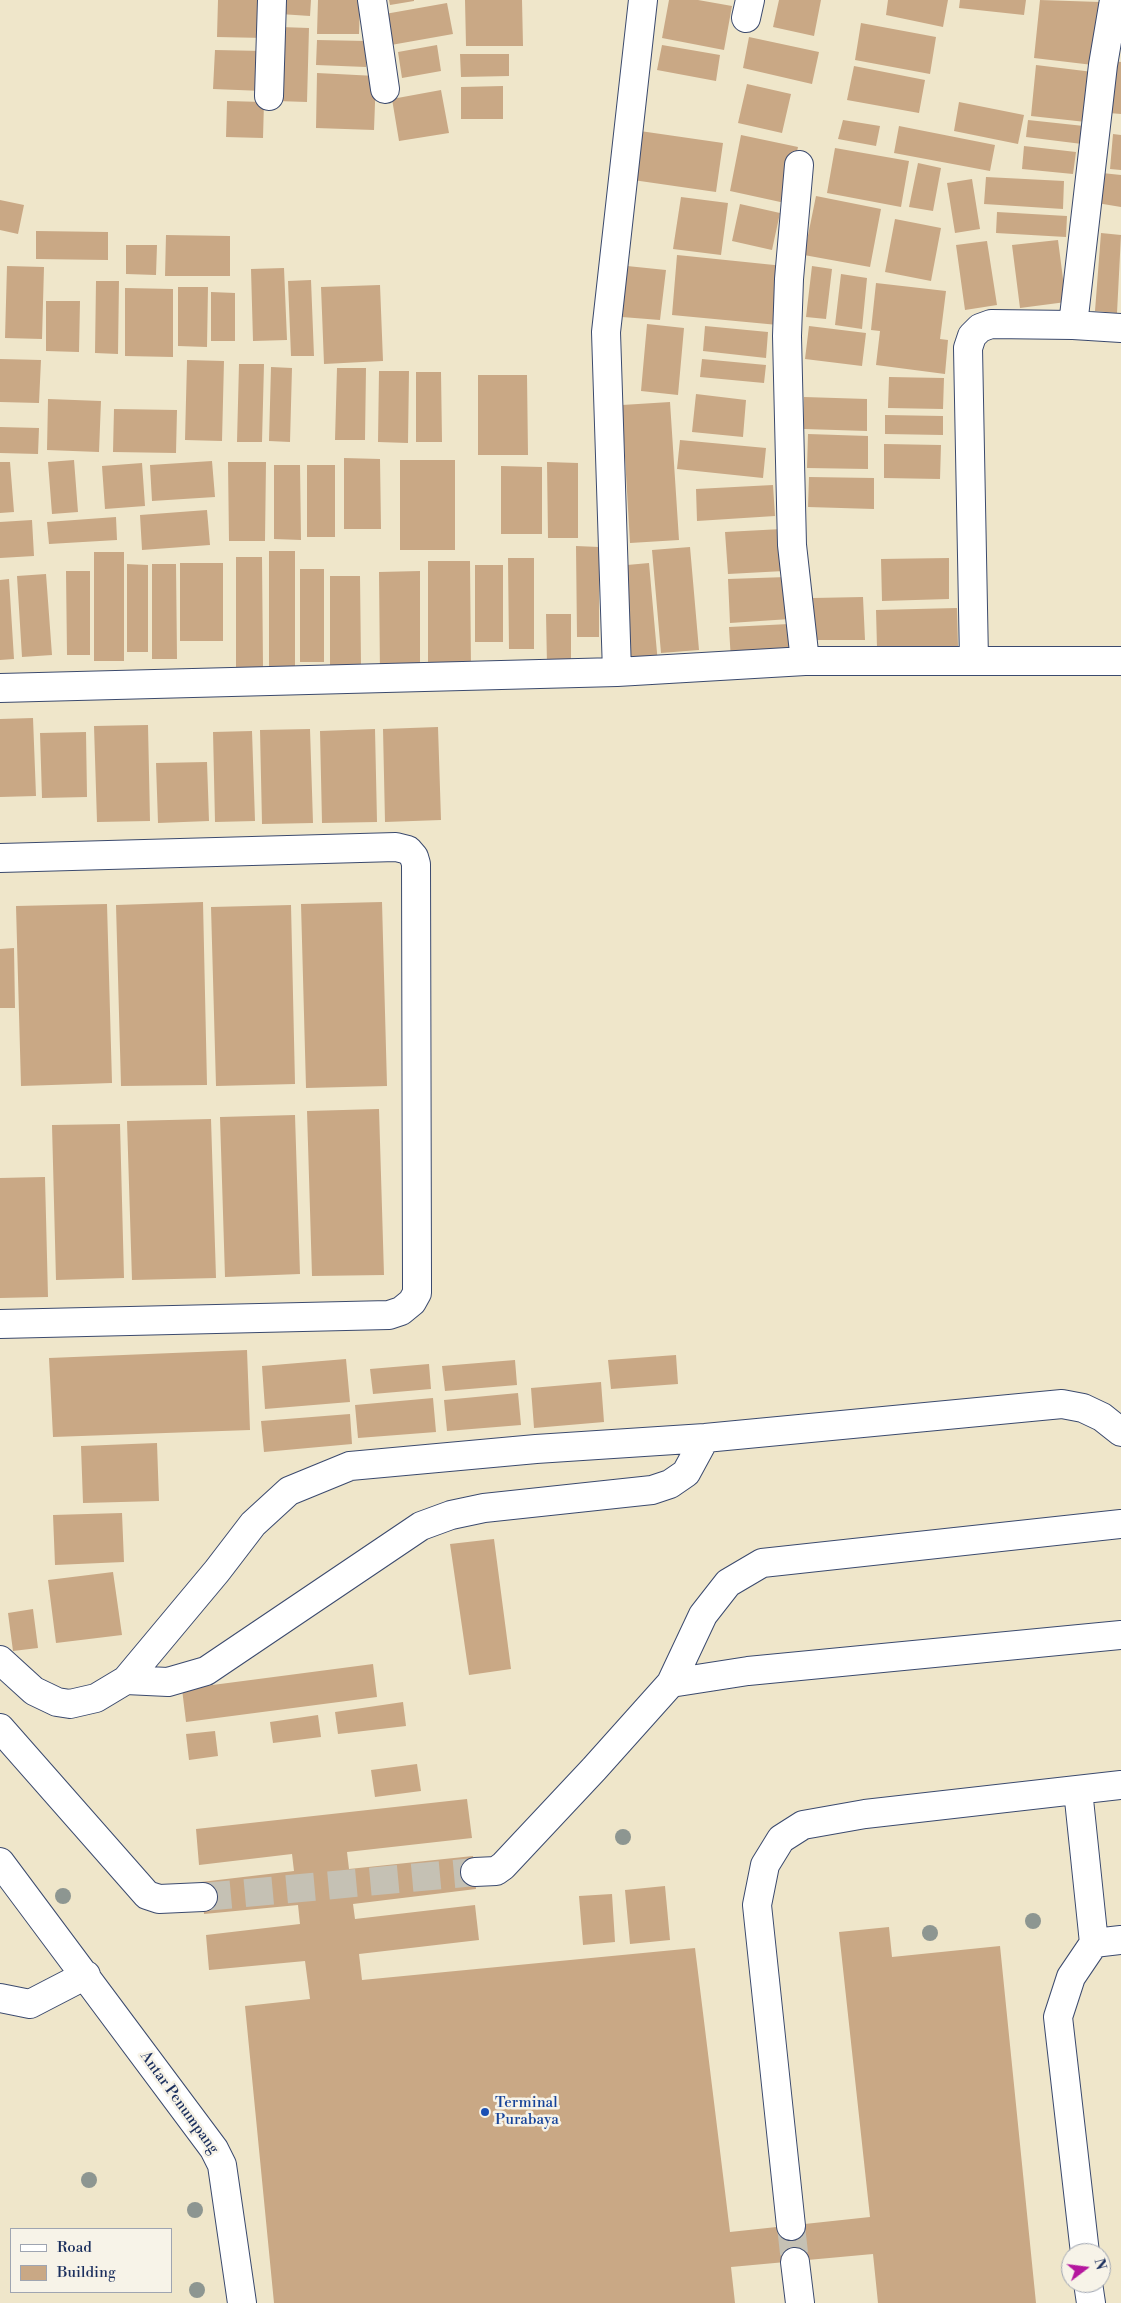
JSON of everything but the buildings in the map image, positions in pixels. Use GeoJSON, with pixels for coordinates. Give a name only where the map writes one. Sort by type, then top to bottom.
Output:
{"type":"FeatureCollection","features":[{"type":"Feature","properties":{"kind":"street"},"geometry":{"type":"LineString","coordinates":[[269,96],[272,0]]}},
{"type":"Feature","properties":{"kind":"street"},"geometry":{"type":"LineString","coordinates":[[372,0],[385,88]]}},
{"type":"Feature","properties":{"kind":"street"},"geometry":{"type":"LineString","coordinates":[[617,672],[606,332],[643,0]]}},
{"type":"Feature","properties":{"kind":"street"},"geometry":{"type":"LineString","coordinates":[[1073,325],[1103,65],[1114,0]]}},
{"type":"Feature","properties":{"kind":"street"},"geometry":{"type":"LineString","coordinates":[[799,165],[789,279],[787,336],[792,545],[805,661]]}},
{"type":"Feature","properties":{"kind":"street"},"geometry":{"type":"LineString","coordinates":[[974,660],[968,348],[972,336],[980,328],[991,324],[1073,325],[1121,328]]}},
{"type":"Feature","properties":{"kind":"street"},"geometry":{"type":"LineString","coordinates":[[0,688],[617,672],[805,661],[1121,661]]}},
{"type":"Feature","properties":{"kind":"street"},"geometry":{"type":"LineString","coordinates":[[0,858],[396,847],[408,850],[414,857],[416,864],[417,1251],[417,1292],[412,1302],[401,1311],[389,1315],[0,1324]]}},
{"type":"Feature","properties":{"kind":"street"},"geometry":{"type":"LineString","coordinates":[[0,1660],[34,1691],[56,1702],[70,1704],[96,1698],[126,1680],[217,1572],[253,1524],[289,1491],[350,1466],[536,1449],[705,1438],[1062,1404],[1082,1408],[1102,1417],[1121,1432]]}},
{"type":"Feature","properties":{"kind":"street"},"geometry":{"type":"LineString","coordinates":[[126,1680],[168,1682],[206,1671],[421,1526],[451,1515],[484,1508],[652,1490],[670,1484],[686,1472],[705,1438]]}},
{"type":"Feature","properties":{"kind":"street"},"geometry":{"type":"LineString","coordinates":[[475,1872],[496,1871],[503,1866],[594,1769],[671,1683],[703,1614],[728,1583],[762,1563],[1121,1524]]}},
{"type":"Feature","properties":{"kind":"street"},"geometry":{"type":"LineString","coordinates":[[671,1683],[748,1671],[1121,1635]]}},
{"type":"Feature","properties":{"kind":"street"},"geometry":{"type":"LineString","coordinates":[[0,1728],[146,1895],[159,1899],[203,1897]]}},
{"type":"Feature","properties":{"kind":"street"},"geometry":{"type":"LineString","coordinates":[[791,2226],[757,1904],[765,1865],[780,1839],[803,1825],[865,1814],[1121,1785]]}},
{"type":"Feature","properties":{"kind":"street"},"geometry":{"type":"LineString","coordinates":[[1078,1790],[1094,1943],[1072,1977],[1058,2017],[1084,2243]]}},
{"type":"Feature","properties":{"kind":"street","name":"Antar Penumpang"},"geometry":{"type":"LineString","coordinates":[[0,1862],[214,2149],[222,2165],[242,2303]]}},
{"type":"Feature","properties":{"kind":"street"},"geometry":{"type":"LineString","coordinates":[[1094,1943],[1121,1940]]}},
{"type":"Feature","properties":{"kind":"street"},"geometry":{"type":"LineString","coordinates":[[0,1998],[30,2004],[86,1975]]}},
{"type":"Feature","properties":{"kind":"street"},"geometry":{"type":"LineString","coordinates":[[796,2262],[800,2303]]}},
{"type":"Feature","properties":{"kind":"tunnel"},"geometry":{"type":"LineString","coordinates":[[203,1897],[475,1872]]}},
{"type":"Feature","properties":{"kind":"tunnel"},"geometry":{"type":"LineString","coordinates":[[791,2226],[795,2262]]}},
{"type":"Feature","properties":{"kind":"place","name":"Terminal Purabaya"},"geometry":{"type":"Point","coordinates":[485,2112]}}]}
